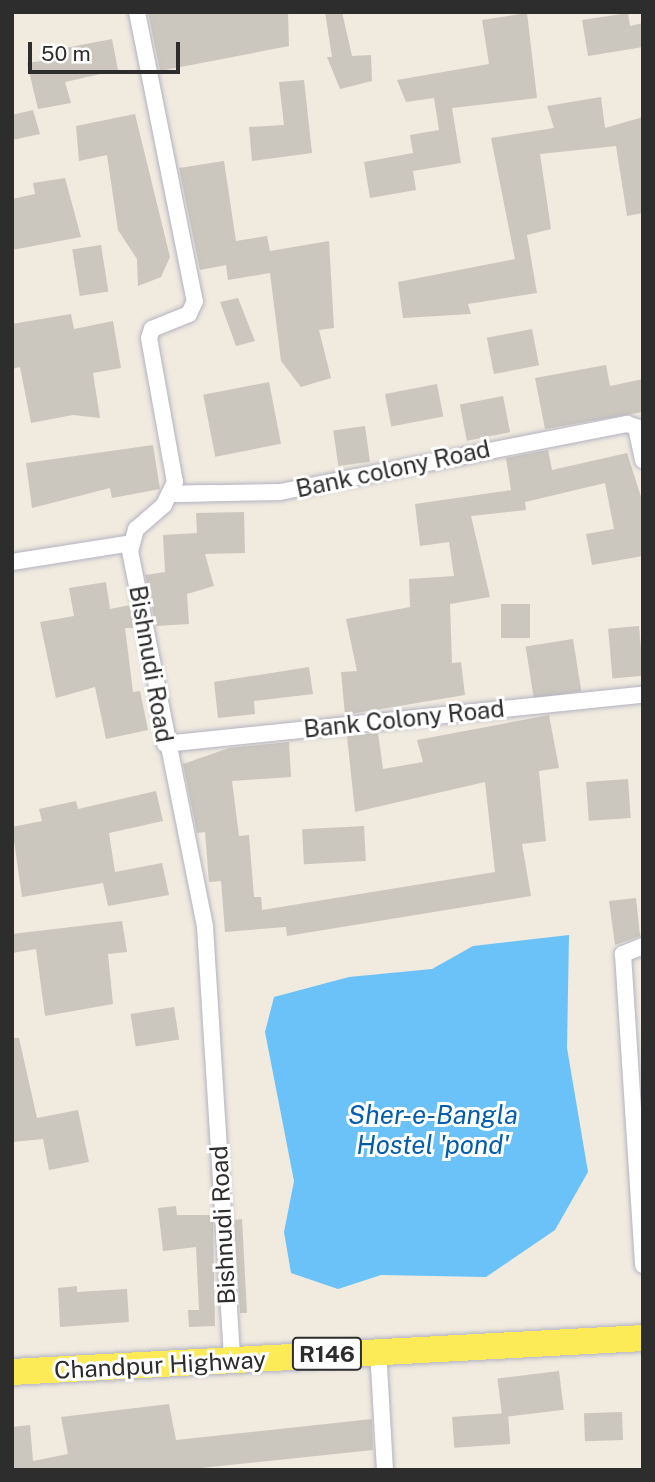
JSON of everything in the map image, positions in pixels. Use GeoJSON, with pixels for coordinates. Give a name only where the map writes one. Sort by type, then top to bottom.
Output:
{"type":"FeatureCollection","features":[{"type":"Feature","properties":{"kind":"main road","name":"Chandpur Highway"},"geometry":{"type":"LineString","coordinates":[[12,1372],[232,1362],[378,1349],[643,1338]]}},
{"type":"Feature","properties":{"kind":"street"},"geometry":{"type":"LineString","coordinates":[[12,562],[132,543],[144,519],[171,494],[175,475],[149,338],[152,329],[188,314],[195,301],[137,12]]}},
{"type":"Feature","properties":{"kind":"street","name":"Bank colony Road"},"geometry":{"type":"LineString","coordinates":[[171,494],[280,492],[627,424],[636,427],[642,452]]}},
{"type":"Feature","properties":{"kind":"street"},"geometry":{"type":"LineString","coordinates":[[171,494],[213,494]]}},
{"type":"Feature","properties":{"kind":"street","name":"Bishnudi Road"},"geometry":{"type":"LineString","coordinates":[[132,543],[165,744],[205,927],[232,1362]]}},
{"type":"Feature","properties":{"kind":"street","name":"Bank Colony Road"},"geometry":{"type":"LineString","coordinates":[[165,744],[643,695]]}},
{"type":"Feature","properties":{"kind":"street"},"geometry":{"type":"LineString","coordinates":[[643,946],[623,954],[643,1265]]}},
{"type":"Feature","properties":{"kind":"street"},"geometry":{"type":"LineString","coordinates":[[378,1349],[385,1470]]}},
{"type":"Feature","properties":{"kind":"water","name":"Sher-e-Bangla Hostel 'pond'"},"geometry":{"type":"Polygon","coordinates":[[[569,935],[567,1048],[588,1172],[555,1230],[486,1277],[381,1275],[338,1289],[291,1273],[284,1232],[294,1181],[265,1032],[274,997],[349,977],[432,969],[473,946],[569,935]]]}},
{"type":"Feature","properties":{"kind":"building"},"geometry":{"type":"Polygon","coordinates":[[[148,12],[288,12],[289,46],[160,71],[148,12]]]}},
{"type":"Feature","properties":{"kind":"building"},"geometry":{"type":"Polygon","coordinates":[[[325,12],[342,12],[352,56],[371,55],[372,81],[340,89],[327,57],[332,57],[325,12]]]}},
{"type":"Feature","properties":{"kind":"building"},"geometry":{"type":"Polygon","coordinates":[[[527,13],[537,98],[452,108],[461,163],[413,171],[416,190],[370,198],[364,162],[413,153],[410,135],[439,130],[434,98],[406,102],[397,80],[489,64],[482,20],[527,13]]]}},
{"type":"Feature","properties":{"kind":"building"},"geometry":{"type":"Polygon","coordinates":[[[628,13],[630,26],[643,23],[643,47],[588,56],[582,20],[628,13]]]}},
{"type":"Feature","properties":{"kind":"building"},"geometry":{"type":"Polygon","coordinates":[[[112,39],[118,70],[65,82],[71,103],[38,109],[27,63],[63,58],[60,49],[112,39]]]}},
{"type":"Feature","properties":{"kind":"building"},"geometry":{"type":"Polygon","coordinates":[[[304,80],[312,153],[252,161],[249,127],[284,125],[279,82],[304,80]]]}},
{"type":"Feature","properties":{"kind":"building"},"geometry":{"type":"Polygon","coordinates":[[[601,97],[605,128],[643,117],[643,213],[627,216],[616,146],[540,154],[551,229],[527,235],[537,293],[468,304],[471,314],[403,318],[398,282],[515,259],[491,138],[554,128],[547,106],[601,97]]]}},
{"type":"Feature","properties":{"kind":"building"},"geometry":{"type":"Polygon","coordinates":[[[33,110],[40,134],[12,140],[12,115],[33,110]]]}},
{"type":"Feature","properties":{"kind":"building"},"geometry":{"type":"Polygon","coordinates":[[[135,114],[170,257],[161,277],[138,286],[137,259],[118,230],[107,155],[79,161],[76,126],[135,114]]]}},
{"type":"Feature","properties":{"kind":"building"},"geometry":{"type":"Polygon","coordinates":[[[224,161],[236,241],[267,236],[270,251],[329,241],[334,328],[319,330],[331,378],[301,387],[281,361],[270,273],[228,280],[226,265],[200,270],[179,168],[224,161]]]}},
{"type":"Feature","properties":{"kind":"building"},"geometry":{"type":"Polygon","coordinates":[[[65,178],[81,237],[12,250],[12,199],[35,194],[33,183],[65,178]]]}},
{"type":"Feature","properties":{"kind":"building"},"geometry":{"type":"Polygon","coordinates":[[[101,245],[108,291],[80,296],[72,250],[101,245]]]}},
{"type":"Feature","properties":{"kind":"building"},"geometry":{"type":"Polygon","coordinates":[[[238,298],[255,341],[236,346],[220,302],[238,298]]]}},
{"type":"Feature","properties":{"kind":"building"},"geometry":{"type":"Polygon","coordinates":[[[71,314],[74,329],[113,321],[121,368],[93,373],[100,418],[73,415],[31,423],[20,367],[12,369],[12,324],[71,314]]]}},
{"type":"Feature","properties":{"kind":"building"},"geometry":{"type":"Polygon","coordinates":[[[532,329],[539,365],[494,374],[487,338],[532,329]]]}},
{"type":"Feature","properties":{"kind":"building"},"geometry":{"type":"Polygon","coordinates":[[[606,365],[610,386],[643,379],[643,412],[545,429],[535,378],[606,365]]]}},
{"type":"Feature","properties":{"kind":"building"},"geometry":{"type":"Polygon","coordinates":[[[269,382],[281,444],[215,457],[203,395],[269,382]]]}},
{"type":"Feature","properties":{"kind":"building"},"geometry":{"type":"Polygon","coordinates":[[[437,384],[443,416],[391,427],[385,394],[437,384]]]}},
{"type":"Feature","properties":{"kind":"building"},"geometry":{"type":"Polygon","coordinates":[[[503,396],[510,432],[467,441],[460,404],[503,396]]]}},
{"type":"Feature","properties":{"kind":"building"},"geometry":{"type":"Polygon","coordinates":[[[365,426],[370,462],[338,466],[333,430],[365,426]]]}},
{"type":"Feature","properties":{"kind":"building"},"geometry":{"type":"Polygon","coordinates":[[[153,445],[160,489],[112,498],[110,488],[32,508],[26,463],[153,445]]]}},
{"type":"Feature","properties":{"kind":"building"},"geometry":{"type":"Polygon","coordinates":[[[548,450],[552,470],[627,453],[643,503],[643,556],[592,565],[586,534],[614,529],[605,483],[525,502],[526,510],[471,516],[490,597],[450,604],[452,663],[461,662],[465,695],[345,715],[341,672],[357,671],[346,619],[410,607],[409,579],[454,576],[449,542],[420,546],[415,504],[511,490],[506,458],[548,450]]]}},
{"type":"Feature","properties":{"kind":"building"},"geometry":{"type":"Polygon","coordinates":[[[244,512],[245,553],[205,554],[214,586],[187,594],[189,624],[156,626],[145,575],[165,572],[163,535],[197,533],[196,513],[244,512]]]}},
{"type":"Feature","properties":{"kind":"building"},"geometry":{"type":"Polygon","coordinates":[[[106,582],[110,609],[130,605],[135,628],[125,628],[133,692],[140,691],[148,730],[106,739],[95,687],[56,698],[40,622],[74,616],[69,588],[106,582]]]}},
{"type":"Feature","properties":{"kind":"building"},"geometry":{"type":"Polygon","coordinates":[[[501,604],[530,604],[530,638],[501,638],[501,604]]]}},
{"type":"Feature","properties":{"kind":"building"},"geometry":{"type":"Polygon","coordinates":[[[639,626],[643,676],[612,679],[608,629],[639,626]]]}},
{"type":"Feature","properties":{"kind":"building"},"geometry":{"type":"Polygon","coordinates":[[[573,639],[581,691],[534,699],[526,647],[573,639]]]}},
{"type":"Feature","properties":{"kind":"building"},"geometry":{"type":"Polygon","coordinates":[[[309,667],[313,694],[254,701],[255,714],[218,718],[214,682],[309,667]]]}},
{"type":"Feature","properties":{"kind":"building"},"geometry":{"type":"Polygon","coordinates":[[[549,715],[559,768],[539,771],[546,841],[522,844],[531,896],[287,936],[286,927],[225,932],[221,881],[209,882],[205,832],[197,833],[183,764],[229,748],[289,742],[291,777],[232,781],[239,836],[249,835],[254,897],[261,897],[262,910],[495,872],[485,782],[355,812],[347,736],[378,733],[383,769],[423,762],[417,740],[549,715]]]}},
{"type":"Feature","properties":{"kind":"building"},"geometry":{"type":"Polygon","coordinates":[[[628,779],[631,818],[589,821],[586,782],[628,779]]]}},
{"type":"Feature","properties":{"kind":"building"},"geometry":{"type":"Polygon","coordinates":[[[156,791],[163,821],[109,833],[115,872],[162,863],[169,895],[108,906],[103,883],[22,897],[12,827],[42,821],[39,809],[76,801],[78,809],[156,791]]]}},
{"type":"Feature","properties":{"kind":"building"},"geometry":{"type":"Polygon","coordinates":[[[364,826],[366,861],[304,864],[302,829],[364,826]]]}},
{"type":"Feature","properties":{"kind":"building"},"geometry":{"type":"Polygon","coordinates":[[[636,898],[640,936],[615,945],[609,901],[636,898]]]}},
{"type":"Feature","properties":{"kind":"building"},"geometry":{"type":"Polygon","coordinates":[[[122,921],[127,952],[108,954],[113,1004],[45,1016],[36,949],[12,953],[12,934],[122,921]]]}},
{"type":"Feature","properties":{"kind":"building"},"geometry":{"type":"Polygon","coordinates":[[[174,1007],[179,1040],[136,1046],[131,1014],[174,1007]]]}},
{"type":"Feature","properties":{"kind":"building"},"geometry":{"type":"Polygon","coordinates":[[[12,1038],[19,1038],[37,1118],[78,1110],[89,1162],[49,1170],[43,1139],[12,1142],[12,1038]]]}},
{"type":"Feature","properties":{"kind":"building"},"geometry":{"type":"Polygon","coordinates":[[[176,1206],[177,1215],[210,1215],[213,1220],[215,1326],[189,1327],[188,1310],[199,1310],[196,1247],[163,1251],[158,1208],[176,1206]]]}},
{"type":"Feature","properties":{"kind":"building"},"geometry":{"type":"Polygon","coordinates":[[[242,1219],[247,1313],[240,1313],[234,1220],[242,1219]]]}},
{"type":"Feature","properties":{"kind":"building"},"geometry":{"type":"Polygon","coordinates":[[[77,1286],[77,1292],[127,1289],[129,1322],[60,1327],[58,1288],[77,1286]]]}},
{"type":"Feature","properties":{"kind":"building"},"geometry":{"type":"Polygon","coordinates":[[[559,1371],[564,1410],[502,1417],[497,1379],[559,1371]]]}},
{"type":"Feature","properties":{"kind":"building"},"geometry":{"type":"Polygon","coordinates":[[[169,1404],[176,1440],[372,1419],[373,1450],[182,1470],[12,1470],[12,1427],[30,1425],[33,1461],[68,1454],[61,1417],[169,1404]]]}},
{"type":"Feature","properties":{"kind":"building"},"geometry":{"type":"Polygon","coordinates":[[[622,1412],[623,1440],[585,1441],[584,1413],[622,1412]]]}},
{"type":"Feature","properties":{"kind":"building"},"geometry":{"type":"Polygon","coordinates":[[[508,1413],[510,1444],[454,1448],[452,1417],[508,1413]]]}}]}
